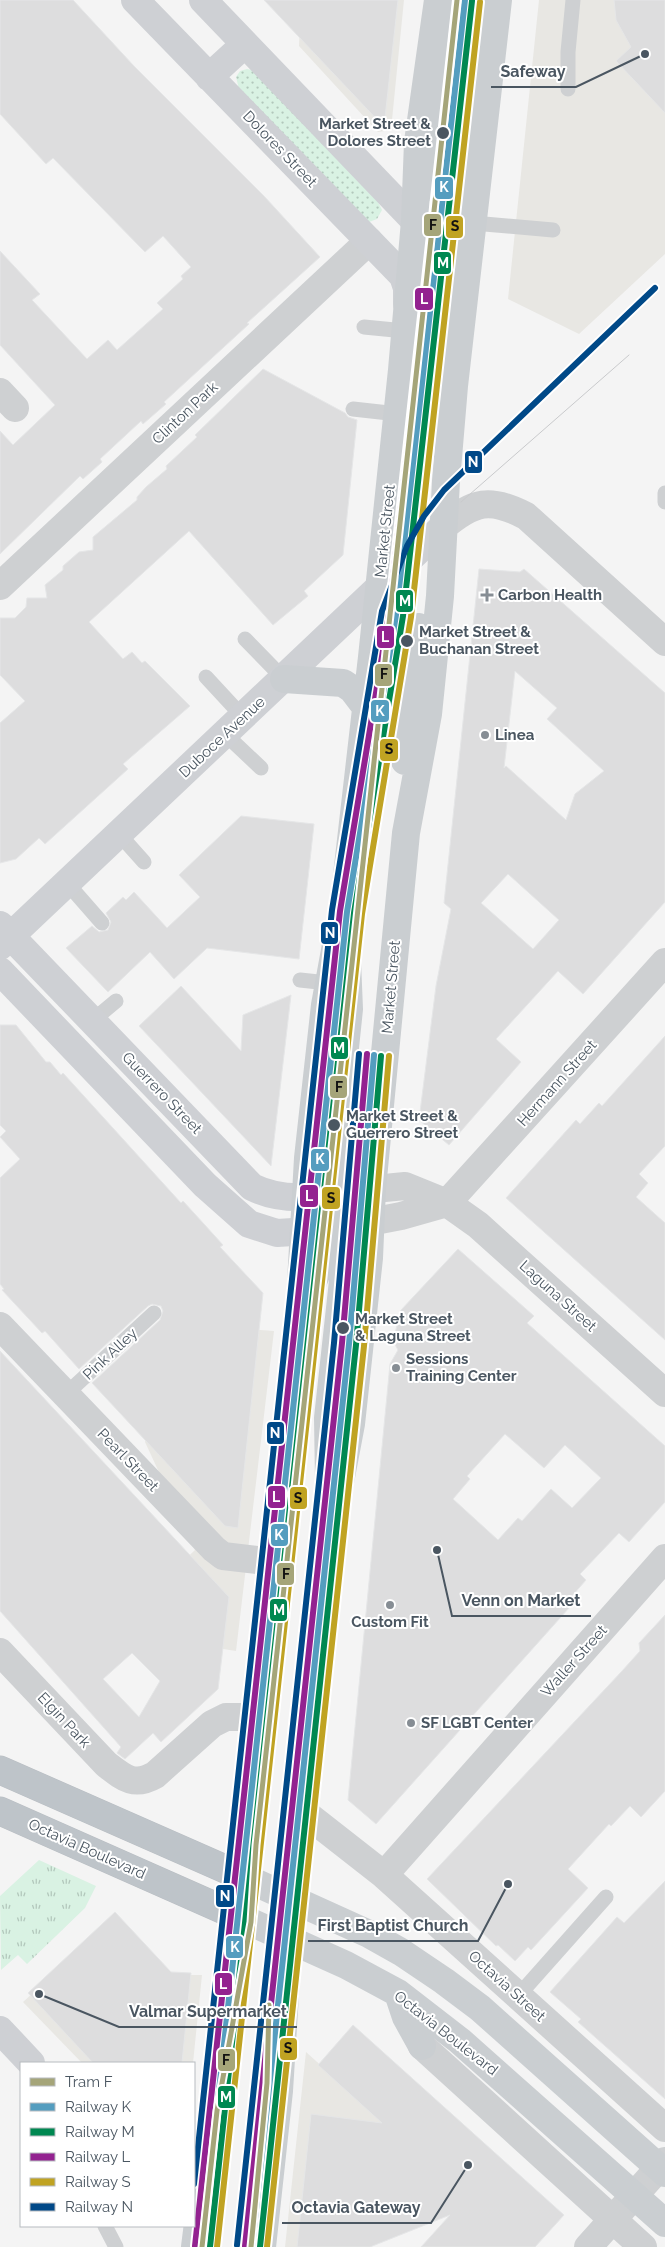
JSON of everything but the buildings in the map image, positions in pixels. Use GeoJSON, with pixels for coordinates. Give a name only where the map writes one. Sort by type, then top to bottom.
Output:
{"type":"FeatureCollection","features":[{"type":"Feature","properties":{"kind":"highway"},"geometry":{"type":"LineString","coordinates":[[0,1770],[241,1876]]}},
{"type":"Feature","properties":{"kind":"highway","name":"Octavia Boulevard"},"geometry":{"type":"LineString","coordinates":[[0,1811],[235,1916]]}},
{"type":"Feature","properties":{"kind":"main road","name":"Dolores Street"},"geometry":{"type":"LineString","coordinates":[[135,0],[404,278],[407,288],[406,319]]}},
{"type":"Feature","properties":{"kind":"main road"},"geometry":{"type":"LineString","coordinates":[[203,0],[435,242],[454,274],[454,386]]}},
{"type":"Feature","properties":{"kind":"main road","name":"Market Street"},"geometry":{"type":"LineString","coordinates":[[197,2241],[235,1916],[248,1825],[257,1717],[299,1318],[338,1227],[341,1193],[328,983],[344,901],[398,414],[415,221],[418,142],[438,0]]}},
{"type":"Feature","properties":{"kind":"main road","name":"Market Street"},"geometry":{"type":"LineString","coordinates":[[415,221],[438,150],[441,133],[450,45],[450,0]]}},
{"type":"Feature","properties":{"kind":"main road","name":"Market Street"},"geometry":{"type":"LineString","coordinates":[[341,1193],[377,1141],[406,833],[428,714],[440,596],[435,536],[446,481],[454,386],[498,0]]}},
{"type":"Feature","properties":{"kind":"main road"},"geometry":{"type":"LineString","coordinates":[[209,77],[245,44]]}},
{"type":"Feature","properties":{"kind":"main road","name":"Duboce Avenue"},"geometry":{"type":"LineString","coordinates":[[4,936],[67,883],[435,536]]}},
{"type":"Feature","properties":{"kind":"main road"},"geometry":{"type":"LineString","coordinates":[[284,678],[343,683],[352,689],[365,706]]}},
{"type":"Feature","properties":{"kind":"main road","name":"Market Street"},"geometry":{"type":"LineString","coordinates":[[262,2247],[279,2091],[287,1939],[330,1535],[351,1424],[338,1227],[349,1009],[344,901]]}},
{"type":"Feature","properties":{"kind":"main road","name":"Guerrero Street"},"geometry":{"type":"LineString","coordinates":[[4,936],[92,1021],[252,1187],[280,1197],[341,1193]]}},
{"type":"Feature","properties":{"kind":"main road","name":"Guerrero Street"},"geometry":{"type":"LineString","coordinates":[[0,971],[205,1184],[249,1224],[265,1231],[338,1227]]}},
{"type":"Feature","properties":{"kind":"main road"},"geometry":{"type":"LineString","coordinates":[[241,1876],[369,1934],[401,1952],[444,1981],[480,2008],[663,2167]]}},
{"type":"Feature","properties":{"kind":"main road","name":"Octavia Boulevard"},"geometry":{"type":"LineString","coordinates":[[235,1916],[346,1965],[398,1993],[460,2040],[665,2223]]}},
{"type":"Feature","properties":{"kind":"main road"},"geometry":{"type":"LineString","coordinates":[[398,1993],[406,2017],[422,2046]]}},
{"type":"Feature","properties":{"kind":"main road"},"geometry":{"type":"LineString","coordinates":[[0,2030],[30,2062]]}},
{"type":"Feature","properties":{"kind":"street","name":"Clinton Park"},"geometry":{"type":"LineString","coordinates":[[0,586],[369,240]]}},
{"type":"Feature","properties":{"kind":"street"},"geometry":{"type":"LineString","coordinates":[[435,536],[459,514],[480,505],[491,503],[509,507],[526,516],[665,642]]}},
{"type":"Feature","properties":{"kind":"street","name":"Hermann Street"},"geometry":{"type":"LineString","coordinates":[[447,1202],[664,966]]}},
{"type":"Feature","properties":{"kind":"street","name":"Laguna Street"},"geometry":{"type":"LineString","coordinates":[[341,1193],[405,1186],[447,1202],[478,1225],[665,1393]]}},
{"type":"Feature","properties":{"kind":"street"},"geometry":{"type":"LineString","coordinates":[[338,1227],[401,1216],[447,1202]]}},
{"type":"Feature","properties":{"kind":"street","name":"Pearl Street"},"geometry":{"type":"LineString","coordinates":[[0,1326],[218,1553],[273,1562]]}},
{"type":"Feature","properties":{"kind":"street","name":"Waller Street"},"geometry":{"type":"LineString","coordinates":[[384,1875],[665,1558]]}},
{"type":"Feature","properties":{"kind":"street","name":"Elgin Park"},"geometry":{"type":"LineString","coordinates":[[0,1652],[106,1764],[120,1775],[133,1781],[144,1781],[155,1775],[212,1724],[226,1717],[257,1717]]}},
{"type":"Feature","properties":{"kind":"street","name":"Octavia Street"},"geometry":{"type":"LineString","coordinates":[[301,1810],[384,1875],[665,2128]]}},
{"type":"Feature","properties":{"kind":"street"},"geometry":{"type":"LineString","coordinates":[[422,2046],[643,2247]]}},
{"type":"Feature","properties":{"kind":"street"},"geometry":{"type":"LineString","coordinates":[[588,2247],[663,2167]]}},
{"type":"Feature","properties":{"kind":"lane"},"geometry":{"type":"LineString","coordinates":[[568,89],[568,52],[573,0]]}},
{"type":"Feature","properties":{"kind":"lane"},"geometry":{"type":"LineString","coordinates":[[473,222],[553,230]]}},
{"type":"Feature","properties":{"kind":"lane"},"geometry":{"type":"LineString","coordinates":[[364,327],[406,319]]}},
{"type":"Feature","properties":{"kind":"lane"},"geometry":{"type":"LineString","coordinates":[[353,409],[398,414]]}},
{"type":"Feature","properties":{"kind":"lane"},"geometry":{"type":"LineString","coordinates":[[665,493],[665,502]]}},
{"type":"Feature","properties":{"kind":"lane"},"geometry":{"type":"LineString","coordinates":[[245,639],[284,678]]}},
{"type":"Feature","properties":{"kind":"lane"},"geometry":{"type":"LineString","coordinates":[[206,678],[261,768]]}},
{"type":"Feature","properties":{"kind":"lane"},"geometry":{"type":"LineString","coordinates":[[119,834],[144,862]]}},
{"type":"Feature","properties":{"kind":"lane"},"geometry":{"type":"LineString","coordinates":[[67,883],[102,923]]}},
{"type":"Feature","properties":{"kind":"lane"},"geometry":{"type":"LineString","coordinates":[[300,980],[328,983]]}},
{"type":"Feature","properties":{"kind":"lane"},"geometry":{"type":"LineString","coordinates":[[92,1021],[116,1000]]}},
{"type":"Feature","properties":{"kind":"lane","name":"Pink Alley"},"geometry":{"type":"LineString","coordinates":[[65,1395],[154,1313]]}},
{"type":"Feature","properties":{"kind":"lane"},"geometry":{"type":"LineString","coordinates":[[518,1996],[606,1897]]}},
{"type":"Feature","properties":{"kind":"lane"},"geometry":{"type":"LineString","coordinates":[[106,2227],[116,2247]]}},
{"type":"Feature","properties":{"kind":"shaded area"},"geometry":{"type":"Polygon","coordinates":[[[301,0],[404,0],[391,130],[378,132],[299,46],[301,0]]]}},
{"type":"Feature","properties":{"kind":"shaded area"},"geometry":{"type":"Polygon","coordinates":[[[539,0],[665,0],[665,254],[579,334],[508,299],[539,0]]]}},
{"type":"Feature","properties":{"kind":"shaded area"},"geometry":{"type":"Polygon","coordinates":[[[184,1324],[274,1331],[236,1651],[140,1636],[144,1599],[195,1550],[145,1442],[184,1324]]]}},
{"type":"Feature","properties":{"kind":"shaded area"},"geometry":{"type":"Polygon","coordinates":[[[54,1974],[135,2062],[81,2062],[23,2002],[54,1974]]]}},
{"type":"Feature","properties":{"kind":"shaded area"},"geometry":{"type":"Polygon","coordinates":[[[161,1975],[202,1975],[193,2062],[149,2062],[161,1975]]]}},
{"type":"Feature","properties":{"kind":"shaded area"},"geometry":{"type":"Polygon","coordinates":[[[306,2052],[387,2125],[359,2247],[285,2247],[306,2052]]]}},
{"type":"Feature","properties":{"kind":"green space"},"geometry":{"type":"Polygon","coordinates":[[[252,70],[378,202],[382,210],[377,219],[369,222],[239,89],[236,77],[240,71],[252,70]]]}},
{"type":"Feature","properties":{"kind":"green space"},"geometry":{"type":"Polygon","coordinates":[[[39,1860],[96,1886],[85,1908],[27,1964],[18,1955],[1,1970],[0,1896],[39,1860]]]}},
{"type":"Feature","properties":{"kind":"tram line","name":"F"},"geometry":{"type":"LineString","coordinates":[[202,2247],[217,2111],[251,1922],[256,1845],[457,0]]}},
{"type":"Feature","properties":{"kind":"tram line"},"geometry":{"type":"LineString","coordinates":[[461,502],[629,355]]}},
{"type":"Feature","properties":{"kind":"tram line","name":"F"},"geometry":{"type":"LineString","coordinates":[[251,2247],[267,2083],[269,2005]]}},
{"type":"Feature","properties":{"kind":"rail line","name":"L"},"geometry":{"type":"LineString","coordinates":[[195,2246],[340,911],[389,614],[457,0]]}},
{"type":"Feature","properties":{"kind":"rail line","name":"K"},"geometry":{"type":"LineString","coordinates":[[202,2247],[347,912],[396,615],[465,0]]}},
{"type":"Feature","properties":{"kind":"rail line","name":"M"},"geometry":{"type":"LineString","coordinates":[[210,2247],[354,913],[403,616],[472,1]]}},
{"type":"Feature","properties":{"kind":"rail line","name":"S"},"geometry":{"type":"LineString","coordinates":[[217,2247],[362,914],[411,617],[480,2]]}},
{"type":"Feature","properties":{"kind":"rail line","name":"N"},"geometry":{"type":"LineString","coordinates":[[195,2175],[332,910],[382,611],[407,546],[424,516],[444,490],[655,288]]}},
{"type":"Feature","properties":{"kind":"rail line","name":"N"},"geometry":{"type":"LineString","coordinates":[[237,2245],[334,1343],[359,1054]]}},
{"type":"Feature","properties":{"kind":"rail line","name":"L"},"geometry":{"type":"LineString","coordinates":[[245,2246],[342,1343],[367,1054]]}},
{"type":"Feature","properties":{"kind":"rail line","name":"K"},"geometry":{"type":"LineString","coordinates":[[252,2247],[349,1344],[374,1055]]}},
{"type":"Feature","properties":{"kind":"rail line","name":"M"},"geometry":{"type":"LineString","coordinates":[[260,2247],[356,1345],[381,1056]]}},
{"type":"Feature","properties":{"kind":"rail line","name":"S"},"geometry":{"type":"LineString","coordinates":[[267,2247],[364,1346],[389,1056]]}},
{"type":"Feature","properties":{"kind":"place","name":"Safeway"},"geometry":{"type":"Point","coordinates":[645,54]}},
{"type":"Feature","properties":{"kind":"place","name":"Market Street & Dolores Street"},"geometry":{"type":"Point","coordinates":[443,133]}},
{"type":"Feature","properties":{"kind":"place","name":"Carbon Health"},"geometry":{"type":"Point","coordinates":[487,595]}},
{"type":"Feature","properties":{"kind":"place","name":"Market Street & Buchanan Street"},"geometry":{"type":"Point","coordinates":[407,641]}},
{"type":"Feature","properties":{"kind":"place","name":"Linea"},"geometry":{"type":"Point","coordinates":[485,735]}},
{"type":"Feature","properties":{"kind":"place","name":"Market Street & Guerrero Street"},"geometry":{"type":"Point","coordinates":[334,1125]}},
{"type":"Feature","properties":{"kind":"place","name":"Market Street & Laguna Street"},"geometry":{"type":"Point","coordinates":[343,1328]}},
{"type":"Feature","properties":{"kind":"place","name":"Sessions Training Center"},"geometry":{"type":"Point","coordinates":[396,1368]}},
{"type":"Feature","properties":{"kind":"place","name":"Venn on Market"},"geometry":{"type":"Point","coordinates":[437,1550]}},
{"type":"Feature","properties":{"kind":"place","name":"Custom Fit"},"geometry":{"type":"Point","coordinates":[390,1605]}},
{"type":"Feature","properties":{"kind":"place","name":"SF LGBT Center"},"geometry":{"type":"Point","coordinates":[411,1723]}},
{"type":"Feature","properties":{"kind":"place","name":"First Baptist Church"},"geometry":{"type":"Point","coordinates":[508,1884]}},
{"type":"Feature","properties":{"kind":"place","name":"Valmar Supermarket"},"geometry":{"type":"Point","coordinates":[39,1994]}},
{"type":"Feature","properties":{"kind":"place","name":"Octavia Gateway"},"geometry":{"type":"Point","coordinates":[468,2165]}}]}
